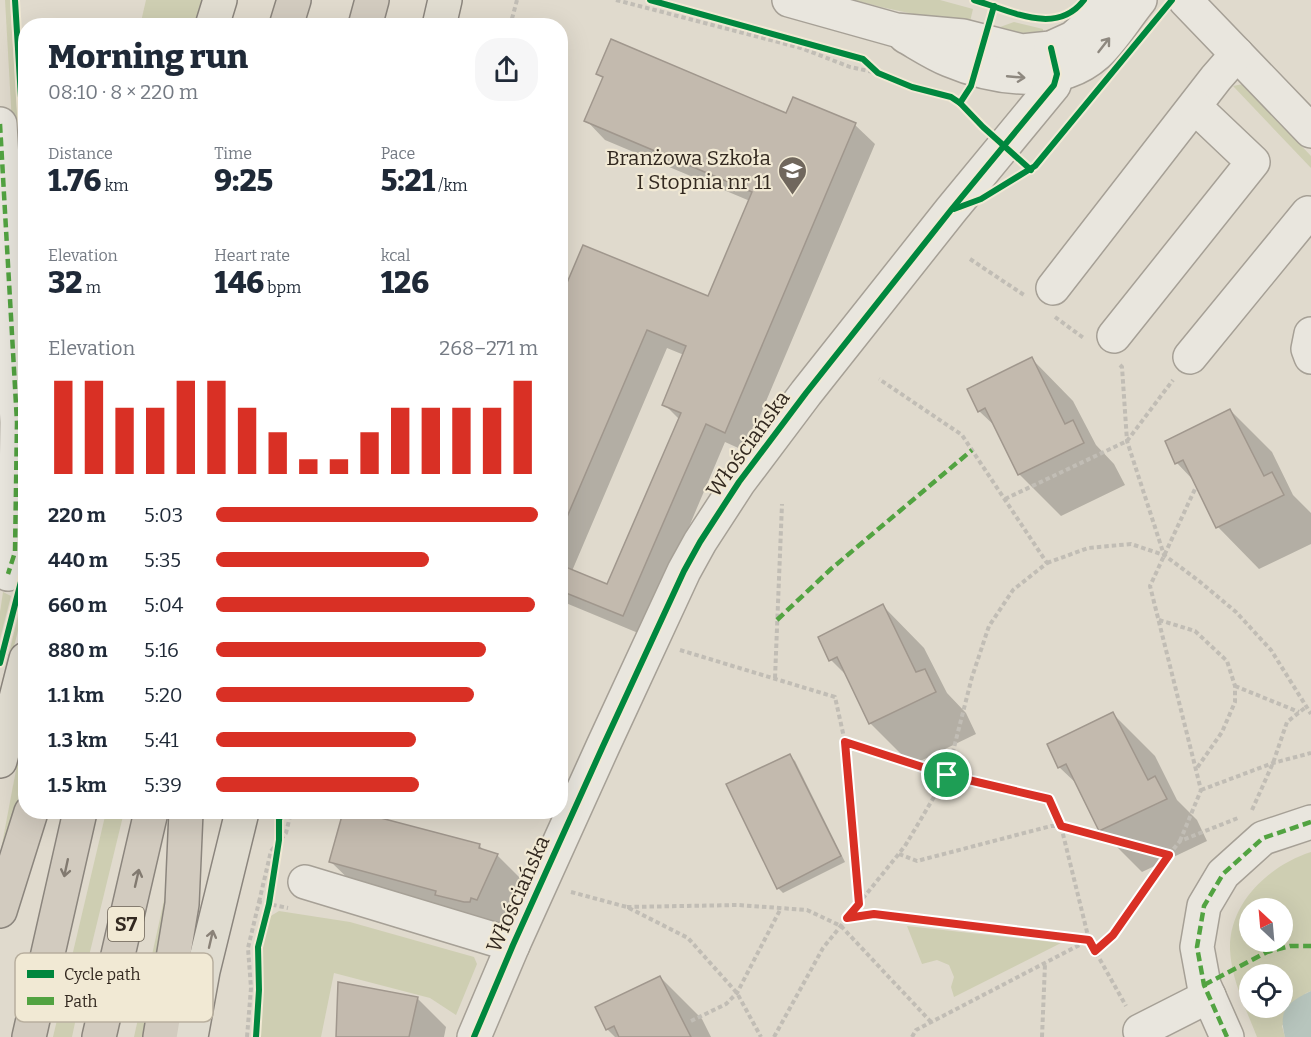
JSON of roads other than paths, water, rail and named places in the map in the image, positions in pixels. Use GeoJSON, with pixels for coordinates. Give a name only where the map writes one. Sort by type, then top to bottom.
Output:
{"type":"FeatureCollection","features":[{"type":"Feature","properties":{"kind":"highway"},"geometry":{"type":"LineString","coordinates":[[288,18],[294,0]]}},
{"type":"Feature","properties":{"kind":"highway"},"geometry":{"type":"LineString","coordinates":[[367,18],[372,0]]}},
{"type":"Feature","properties":{"kind":"highway"},"geometry":{"type":"LineString","coordinates":[[0,911],[29,819]]}},
{"type":"Feature","properties":{"kind":"highway"},"geometry":{"type":"LineString","coordinates":[[48,953],[78,819]]}},
{"type":"Feature","properties":{"kind":"highway","name":"S7"},"geometry":{"type":"LineString","coordinates":[[119,953],[150,819]]}},
{"type":"Feature","properties":{"kind":"highway"},"geometry":{"type":"LineString","coordinates":[[174,953],[182,904],[186,819]]}},
{"type":"Feature","properties":{"kind":"highway"},"geometry":{"type":"LineString","coordinates":[[29,1037],[32,1022]]}},
{"type":"Feature","properties":{"kind":"highway","name":"S7"},"geometry":{"type":"LineString","coordinates":[[99,1037],[103,1022]]}},
{"type":"Feature","properties":{"kind":"highway"},"geometry":{"type":"LineString","coordinates":[[160,1037],[162,1022]]}},
{"type":"Feature","properties":{"kind":"main road"},"geometry":{"type":"LineString","coordinates":[[214,18],[220,0]]}},
{"type":"Feature","properties":{"kind":"main road"},"geometry":{"type":"LineString","coordinates":[[440,18],[445,0]]}},
{"type":"Feature","properties":{"kind":"main road"},"geometry":{"type":"LineString","coordinates":[[0,761],[18,690]]}},
{"type":"Feature","properties":{"kind":"main road"},"geometry":{"type":"LineString","coordinates":[[208,953],[240,819]]}},
{"type":"Feature","properties":{"kind":"main road"},"geometry":{"type":"LineString","coordinates":[[191,1037],[194,1022]]}},
{"type":"Feature","properties":{"kind":"street"},"geometry":{"type":"LineString","coordinates":[[789,0],[896,30],[949,60],[998,75],[1017,78],[1054,61],[1082,65],[1098,53],[1140,0]]}},
{"type":"Feature","properties":{"kind":"street","name":"Włościańska"},"geometry":{"type":"LineString","coordinates":[[474,1037],[513,945],[674,592],[706,532],[739,482],[806,393],[1054,85],[1054,61],[1062,44],[1082,30],[1106,0]]}},
{"type":"Feature","properties":{"kind":"street"},"geometry":{"type":"LineString","coordinates":[[1185,0],[1311,131]]}},
{"type":"Feature","properties":{"kind":"street"},"geometry":{"type":"LineString","coordinates":[[1044,300],[1237,54]]}},
{"type":"Feature","properties":{"kind":"street"},"geometry":{"type":"LineString","coordinates":[[1104,345],[1253,162],[1195,107]]}},
{"type":"Feature","properties":{"kind":"street"},"geometry":{"type":"LineString","coordinates":[[0,124],[17,422],[15,552],[8,573]]}},
{"type":"Feature","properties":{"kind":"street"},"geometry":{"type":"LineString","coordinates":[[1190,357],[1308,213],[1311,216]]}},
{"type":"Feature","properties":{"kind":"street"},"geometry":{"type":"LineString","coordinates":[[1311,334],[1308,349],[1311,357]]}},
{"type":"Feature","properties":{"kind":"street"},"geometry":{"type":"LineString","coordinates":[[1227,1037],[1204,985],[1197,947],[1204,906],[1223,874],[1263,838],[1311,822]]}},
{"type":"Feature","properties":{"kind":"street"},"geometry":{"type":"LineString","coordinates":[[298,895],[513,945]]}},
{"type":"Feature","properties":{"kind":"street"},"geometry":{"type":"LineString","coordinates":[[1140,1031],[1209,996]]}},
{"type":"Feature","properties":{"kind":"place","name":"Branżowa Szkoła I Stopnia nr 11"},"geometry":{"type":"Point","coordinates":[792,196]}}]}
